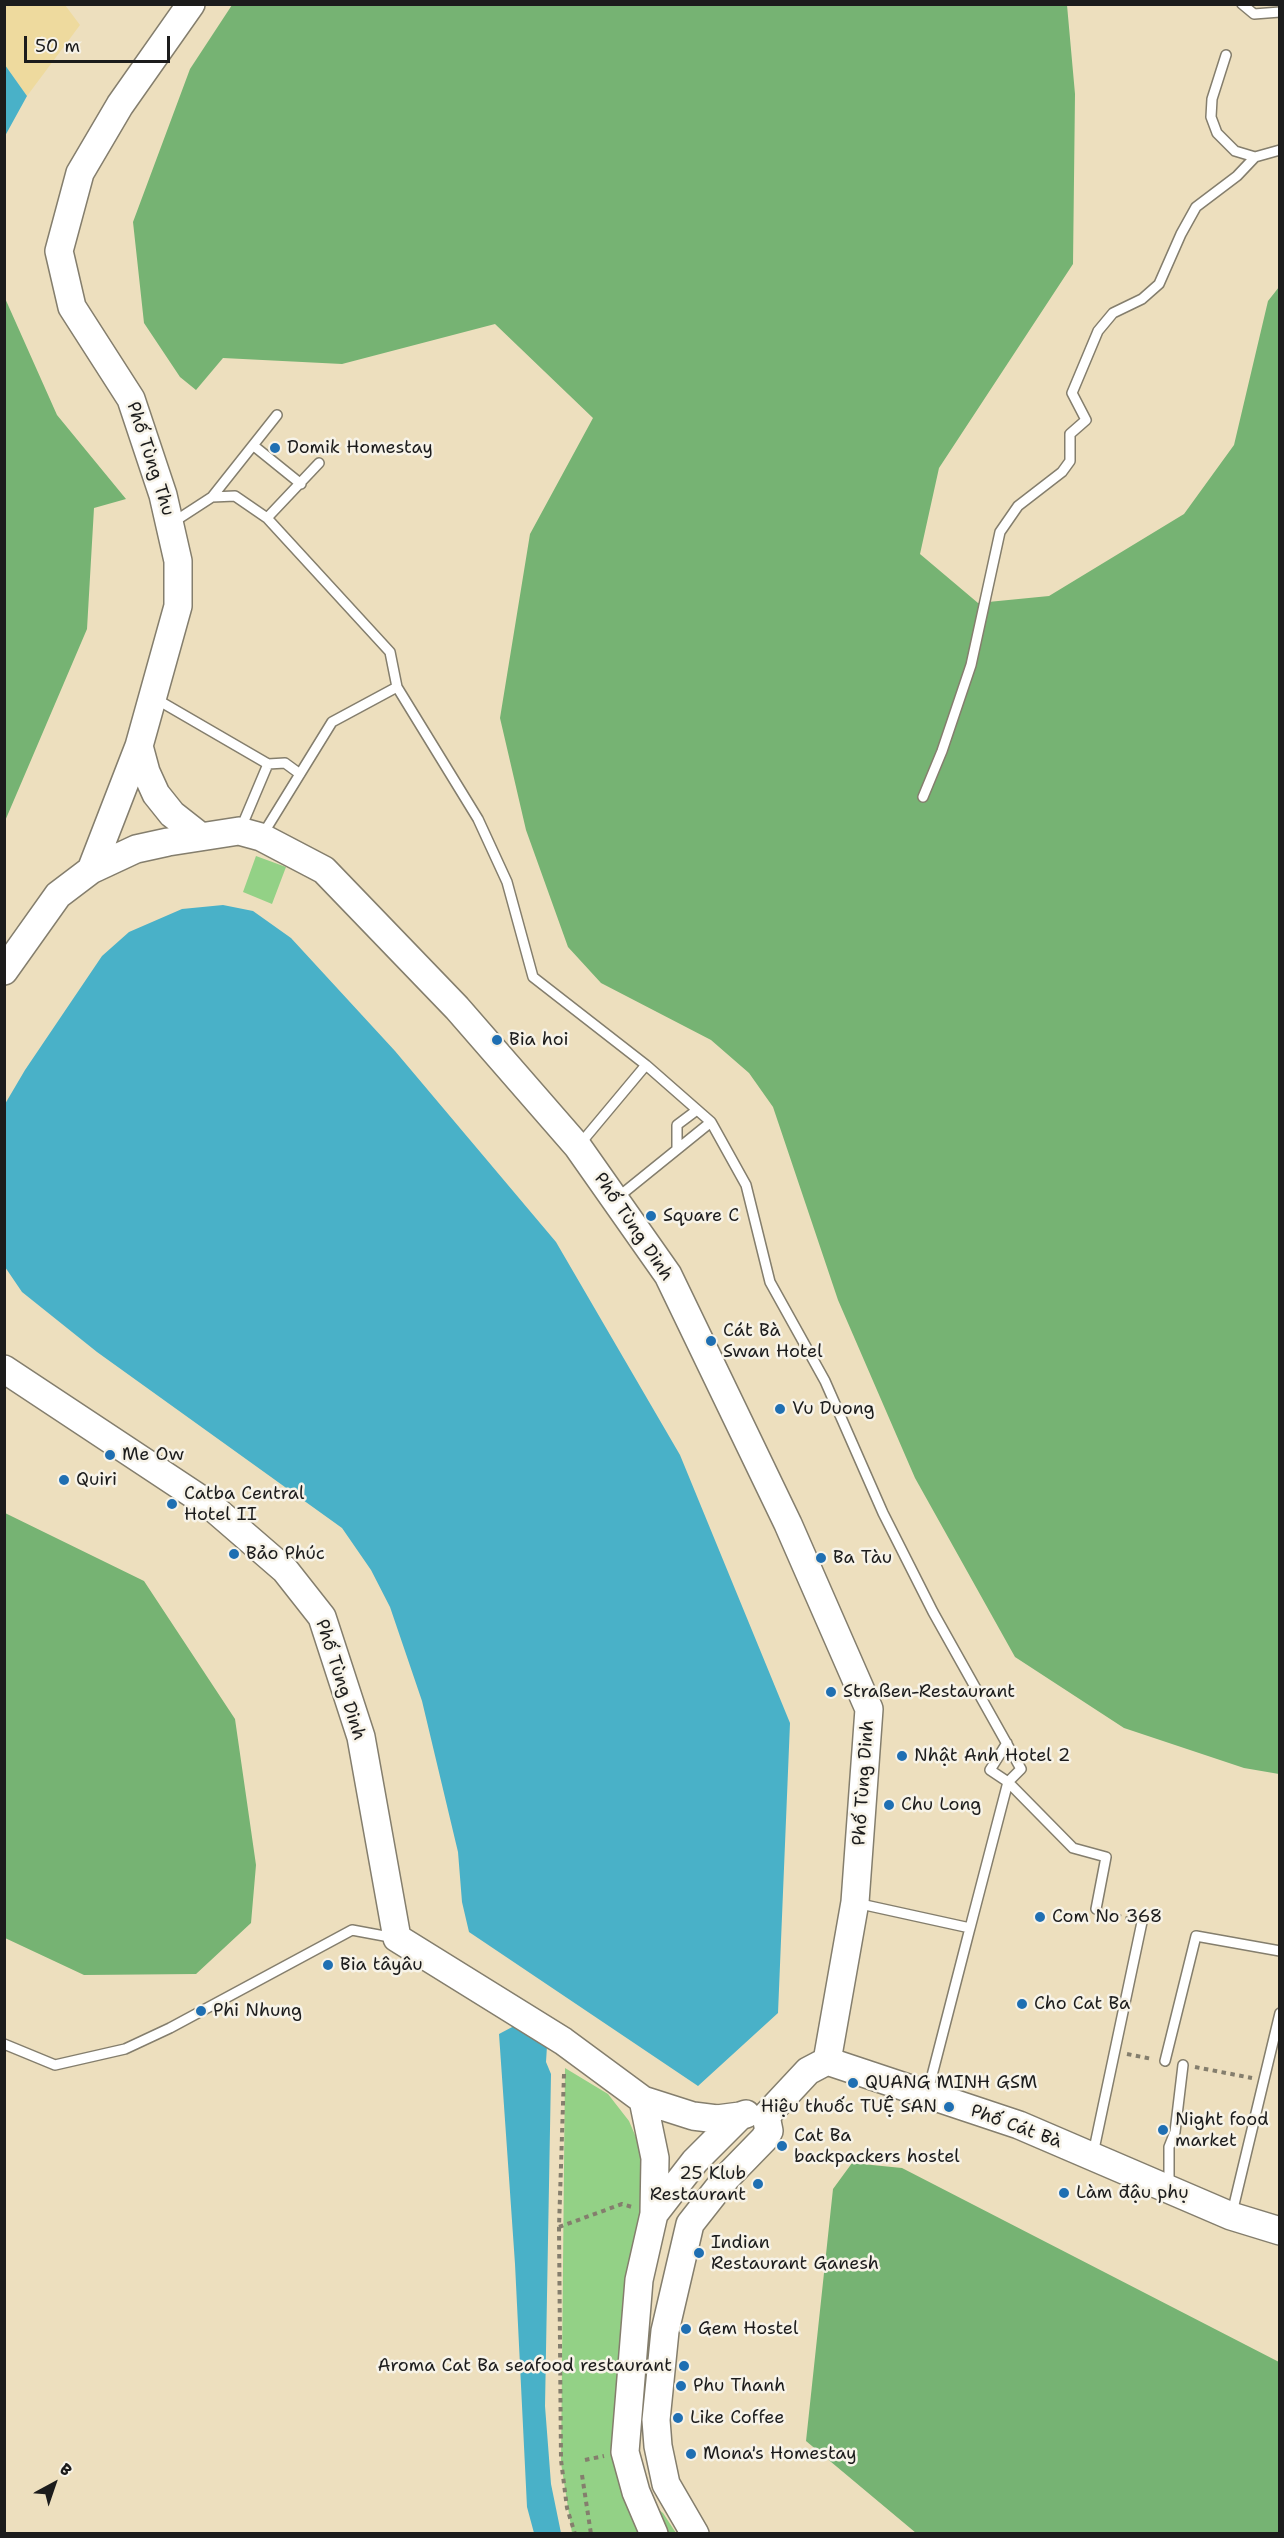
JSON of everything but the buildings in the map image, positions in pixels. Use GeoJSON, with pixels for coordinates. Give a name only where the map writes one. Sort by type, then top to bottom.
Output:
{"type":"FeatureCollection","features":[{"type":"Feature","properties":{"kind":"main road","name":"Phố Tùng Thu"},"geometry":{"type":"LineString","coordinates":[[91,870],[140,746],[151,696],[178,606],[178,561],[171,523],[131,399],[72,307],[59,251],[80,173],[120,105],[191,4]]}},
{"type":"Feature","properties":{"kind":"main road"},"geometry":{"type":"LineString","coordinates":[[140,746],[146,772],[156,794],[172,814],[200,836]]}},
{"type":"Feature","properties":{"kind":"main road"},"geometry":{"type":"LineString","coordinates":[[4,972],[57,895],[91,870],[136,849],[200,836],[250,834]]}},
{"type":"Feature","properties":{"kind":"main road","name":"Phố Tùng Dinh"},"geometry":{"type":"LineString","coordinates":[[250,834],[324,870],[457,1008],[578,1147],[668,1275],[788,1524],[869,1709],[855,1902],[827,2061]]}},
{"type":"Feature","properties":{"kind":"main road","name":"Phố Tùng Dinh"},"geometry":{"type":"LineString","coordinates":[[4,1369],[211,1506],[285,1570],[322,1617],[361,1737],[397,1938]]}},
{"type":"Feature","properties":{"kind":"main road"},"geometry":{"type":"LineString","coordinates":[[397,1938],[563,2040],[643,2100],[693,2116],[717,2119],[753,2116],[769,2131],[727,2177],[690,2224],[665,2331],[656,2420],[666,2484],[695,2534]]}},
{"type":"Feature","properties":{"kind":"main road"},"geometry":{"type":"LineString","coordinates":[[654,2214],[695,2161],[808,2071],[827,2061]]}},
{"type":"Feature","properties":{"kind":"main road","name":"Phố Cát Bà"},"geometry":{"type":"LineString","coordinates":[[827,2061],[1019,2125],[1232,2216],[1280,2231]]}},
{"type":"Feature","properties":{"kind":"main road"},"geometry":{"type":"LineString","coordinates":[[643,2100],[656,2158],[654,2214],[639,2280],[625,2452],[636,2492],[654,2534]]}},
{"type":"Feature","properties":{"kind":"main road"},"geometry":{"type":"LineString","coordinates":[[654,2214],[690,2224]]}},
{"type":"Feature","properties":{"kind":"main road"},"geometry":{"type":"LineString","coordinates":[[636,2492],[666,2484]]}},
{"type":"Feature","properties":{"kind":"lane"},"geometry":{"type":"LineString","coordinates":[[1242,4],[1254,14],[1280,12]]}},
{"type":"Feature","properties":{"kind":"lane"},"geometry":{"type":"LineString","coordinates":[[1226,55],[1212,99],[1211,117],[1218,133],[1234,151],[1255,157]]}},
{"type":"Feature","properties":{"kind":"lane"},"geometry":{"type":"LineString","coordinates":[[923,797],[942,751],[971,665],[999,532],[1018,506],[1062,472],[1070,461],[1070,434],[1086,420],[1072,393],[1098,331],[1113,313],[1142,299],[1159,284],[1181,234],[1196,207],[1237,176],[1255,157],[1280,150]]}},
{"type":"Feature","properties":{"kind":"lane"},"geometry":{"type":"LineString","coordinates":[[171,523],[212,497],[278,416]]}},
{"type":"Feature","properties":{"kind":"lane"},"geometry":{"type":"LineString","coordinates":[[254,446],[301,484]]}},
{"type":"Feature","properties":{"kind":"lane"},"geometry":{"type":"LineString","coordinates":[[267,518],[319,463]]}},
{"type":"Feature","properties":{"kind":"lane"},"geometry":{"type":"LineString","coordinates":[[212,497],[235,496],[267,518],[390,652],[397,687],[478,819],[507,882],[533,977],[646,1065],[711,1122],[746,1185],[770,1282],[825,1381],[883,1513],[933,1612],[1021,1769],[1008,1782],[927,2096]]}},
{"type":"Feature","properties":{"kind":"lane"},"geometry":{"type":"LineString","coordinates":[[250,834],[300,774],[332,722],[397,687]]}},
{"type":"Feature","properties":{"kind":"lane"},"geometry":{"type":"LineString","coordinates":[[151,696],[268,764],[285,763],[300,774]]}},
{"type":"Feature","properties":{"kind":"lane"},"geometry":{"type":"LineString","coordinates":[[250,834],[268,764]]}},
{"type":"Feature","properties":{"kind":"lane"},"geometry":{"type":"LineString","coordinates":[[578,1147],[646,1065]]}},
{"type":"Feature","properties":{"kind":"lane"},"geometry":{"type":"LineString","coordinates":[[677,1149],[677,1125],[697,1110]]}},
{"type":"Feature","properties":{"kind":"lane"},"geometry":{"type":"LineString","coordinates":[[615,1200],[711,1122]]}},
{"type":"Feature","properties":{"kind":"lane"},"geometry":{"type":"LineString","coordinates":[[1007,1743],[990,1770],[1008,1782],[1073,1848],[1106,1857],[1096,1909]]}},
{"type":"Feature","properties":{"kind":"lane"},"geometry":{"type":"LineString","coordinates":[[855,1902],[970,1928]]}},
{"type":"Feature","properties":{"kind":"lane"},"geometry":{"type":"LineString","coordinates":[[1092,2156],[1142,1922]]}},
{"type":"Feature","properties":{"kind":"lane"},"geometry":{"type":"LineString","coordinates":[[4,2044],[55,2065],[125,2049],[170,2028],[352,1930],[397,1938]]}},
{"type":"Feature","properties":{"kind":"lane"},"geometry":{"type":"LineString","coordinates":[[1165,2061],[1196,1936],[1280,1951]]}},
{"type":"Feature","properties":{"kind":"lane"},"geometry":{"type":"LineString","coordinates":[[1232,2216],[1280,2013]]}},
{"type":"Feature","properties":{"kind":"lane"},"geometry":{"type":"LineString","coordinates":[[1169,2188],[1169,2147],[1175,2132],[1183,2065]]}},
{"type":"Feature","properties":{"kind":"path"},"geometry":{"type":"LineString","coordinates":[[1096,1909],[1142,1922]]}},
{"type":"Feature","properties":{"kind":"path"},"geometry":{"type":"LineString","coordinates":[[564,2074],[559,2228],[561,2460],[567,2508],[575,2534]]}},
{"type":"Feature","properties":{"kind":"path"},"geometry":{"type":"LineString","coordinates":[[559,2228],[621,2204],[654,2214]]}},
{"type":"Feature","properties":{"kind":"path"},"geometry":{"type":"LineString","coordinates":[[582,2475],[591,2534]]}},
{"type":"Feature","properties":{"kind":"green space"},"geometry":{"type":"Polygon","coordinates":[[[232,5],[1067,5],[1075,94],[1073,264],[939,468],[920,554],[978,603],[1049,596],[1184,514],[1234,445],[1268,301],[1279,287],[1279,1774],[1244,1768],[1124,1728],[1015,1657],[915,1478],[838,1300],[773,1107],[749,1073],[711,1040],[601,983],[568,947],[526,830],[500,718],[530,534],[593,418],[495,324],[342,364],[223,358],[196,390],[180,377],[144,323],[133,222],[190,69],[232,5]]]}},
{"type":"Feature","properties":{"kind":"green space"},"geometry":{"type":"Polygon","coordinates":[[[4,296],[57,415],[126,499],[94,508],[87,629],[5,821],[4,296]]]}},
{"type":"Feature","properties":{"kind":"green space"},"geometry":{"type":"Polygon","coordinates":[[[256,856],[286,867],[272,904],[243,892],[256,856]]]}},
{"type":"Feature","properties":{"kind":"green space"},"geometry":{"type":"Polygon","coordinates":[[[5,1513],[144,1581],[235,1719],[256,1865],[251,1923],[196,1974],[84,1975],[5,1938],[5,1513]]]}},
{"type":"Feature","properties":{"kind":"green space"},"geometry":{"type":"Polygon","coordinates":[[[565,2068],[608,2094],[629,2121],[644,2156],[670,2170],[619,2479],[663,2513],[676,2533],[572,2533],[561,2463],[565,2068]]]}},
{"type":"Feature","properties":{"kind":"green space"},"geometry":{"type":"Polygon","coordinates":[[[852,2163],[902,2168],[1279,2362],[1279,2533],[916,2533],[806,2441],[833,2189],[852,2163]]]}},
{"type":"Feature","properties":{"kind":"sand"},"geometry":{"type":"Polygon","coordinates":[[[5,5],[65,5],[80,25],[27,96],[5,65],[5,5]]]}},
{"type":"Feature","properties":{"kind":"water"},"geometry":{"type":"Polygon","coordinates":[[[5,65],[27,96],[5,136],[5,65]]]}},
{"type":"Feature","properties":{"kind":"water"},"geometry":{"type":"Polygon","coordinates":[[[223,905],[253,911],[291,938],[395,1051],[556,1242],[680,1455],[790,1723],[778,2013],[698,2086],[469,1932],[462,1902],[458,1852],[422,1701],[390,1607],[371,1570],[342,1528],[97,1352],[22,1292],[5,1267],[5,1104],[25,1070],[102,956],[129,932],[182,909],[223,905]]]}},
{"type":"Feature","properties":{"kind":"water"},"geometry":{"type":"Polygon","coordinates":[[[516,2025],[547,2046],[546,2062],[551,2074],[545,2406],[551,2484],[561,2533],[534,2533],[527,2507],[515,2264],[499,2034],[516,2025]]]}},
{"type":"Feature","properties":{"kind":"place","name":"Domik Homestay"},"geometry":{"type":"Point","coordinates":[275,448]}},
{"type":"Feature","properties":{"kind":"place","name":"Bia hoi"},"geometry":{"type":"Point","coordinates":[497,1040]}},
{"type":"Feature","properties":{"kind":"place","name":"Square C"},"geometry":{"type":"Point","coordinates":[651,1216]}},
{"type":"Feature","properties":{"kind":"place","name":"Cát Bà Swan Hotel"},"geometry":{"type":"Point","coordinates":[711,1341]}},
{"type":"Feature","properties":{"kind":"place","name":"Vu Duong"},"geometry":{"type":"Point","coordinates":[780,1409]}},
{"type":"Feature","properties":{"kind":"place","name":"Me Ow"},"geometry":{"type":"Point","coordinates":[110,1455]}},
{"type":"Feature","properties":{"kind":"place","name":"Quiri"},"geometry":{"type":"Point","coordinates":[64,1480]}},
{"type":"Feature","properties":{"kind":"place","name":"Catba Central Hotel II"},"geometry":{"type":"Point","coordinates":[172,1504]}},
{"type":"Feature","properties":{"kind":"place","name":"Bảo Phúc"},"geometry":{"type":"Point","coordinates":[234,1554]}},
{"type":"Feature","properties":{"kind":"place","name":"Ba Tàu"},"geometry":{"type":"Point","coordinates":[821,1558]}},
{"type":"Feature","properties":{"kind":"place","name":"Straßen-Restaurant"},"geometry":{"type":"Point","coordinates":[831,1692]}},
{"type":"Feature","properties":{"kind":"place","name":"Nhật Anh Hotel 2"},"geometry":{"type":"Point","coordinates":[902,1756]}},
{"type":"Feature","properties":{"kind":"place","name":"Chu Long"},"geometry":{"type":"Point","coordinates":[889,1805]}},
{"type":"Feature","properties":{"kind":"place","name":"Com No 368"},"geometry":{"type":"Point","coordinates":[1040,1917]}},
{"type":"Feature","properties":{"kind":"place","name":"Bia tâyâu"},"geometry":{"type":"Point","coordinates":[328,1965]}},
{"type":"Feature","properties":{"kind":"place","name":"Cho Cat Ba"},"geometry":{"type":"Point","coordinates":[1022,2004]}},
{"type":"Feature","properties":{"kind":"place","name":"Phi Nhung"},"geometry":{"type":"Point","coordinates":[201,2011]}},
{"type":"Feature","properties":{"kind":"place","name":"QUANG MINH GSM"},"geometry":{"type":"Point","coordinates":[853,2083]}},
{"type":"Feature","properties":{"kind":"place","name":"Hiệu thuốc TUỆ SAN"},"geometry":{"type":"Point","coordinates":[949,2107]}},
{"type":"Feature","properties":{"kind":"place","name":"Night food market"},"geometry":{"type":"Point","coordinates":[1163,2130]}},
{"type":"Feature","properties":{"kind":"place","name":"Cat Ba backpackers hostel"},"geometry":{"type":"Point","coordinates":[782,2146]}},
{"type":"Feature","properties":{"kind":"place","name":"25 Klub Restaurant"},"geometry":{"type":"Point","coordinates":[758,2184]}},
{"type":"Feature","properties":{"kind":"place","name":"Làm đậu phụ"},"geometry":{"type":"Point","coordinates":[1064,2193]}},
{"type":"Feature","properties":{"kind":"place","name":"Indian Restaurant Ganesh"},"geometry":{"type":"Point","coordinates":[699,2253]}},
{"type":"Feature","properties":{"kind":"place","name":"Gem Hostel"},"geometry":{"type":"Point","coordinates":[686,2329]}},
{"type":"Feature","properties":{"kind":"place","name":"Aroma Cat Ba seafood restaurant"},"geometry":{"type":"Point","coordinates":[684,2366]}},
{"type":"Feature","properties":{"kind":"place","name":"Phu Thanh"},"geometry":{"type":"Point","coordinates":[681,2386]}},
{"type":"Feature","properties":{"kind":"place","name":"Like Coffee"},"geometry":{"type":"Point","coordinates":[678,2418]}},
{"type":"Feature","properties":{"kind":"place","name":"Mona's Homestay"},"geometry":{"type":"Point","coordinates":[691,2454]}}]}
